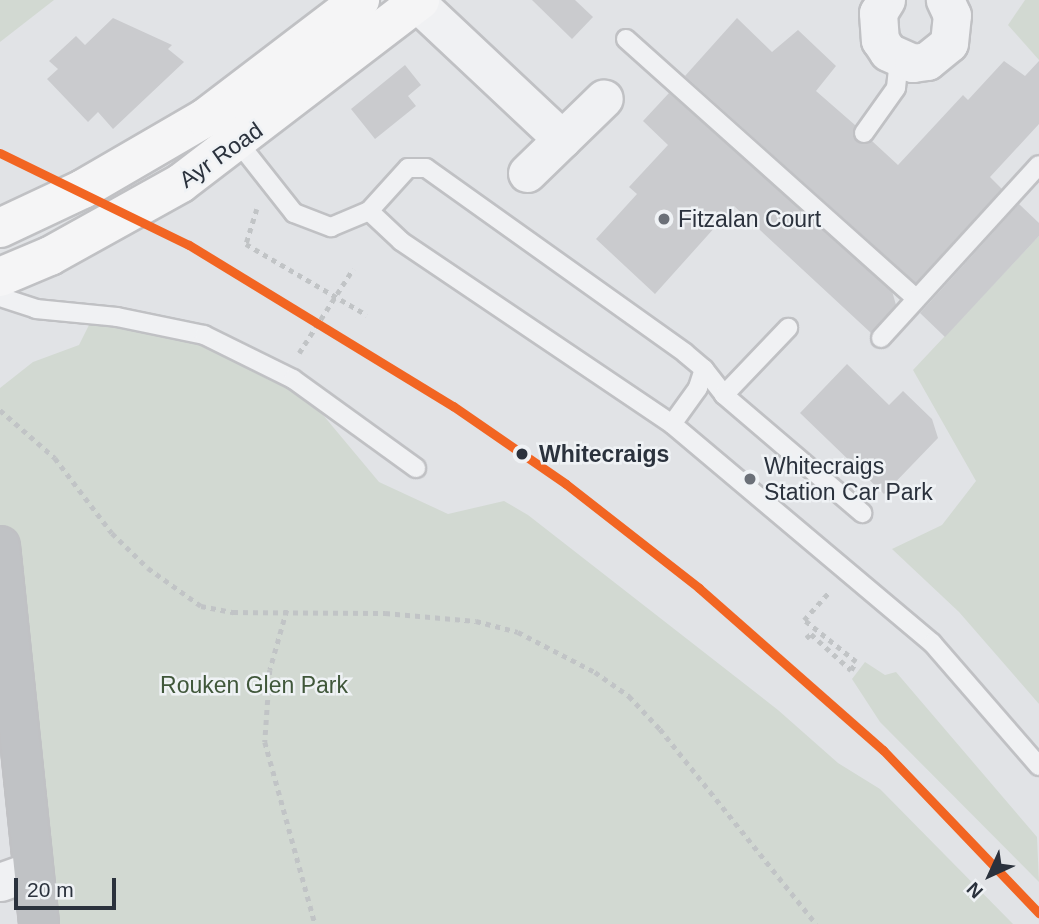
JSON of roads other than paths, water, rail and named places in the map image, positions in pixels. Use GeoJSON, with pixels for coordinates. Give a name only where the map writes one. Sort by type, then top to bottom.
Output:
{"type":"FeatureCollection","features":[{"type":"Feature","properties":{"kind":"main road","name":"Ayr Road"},"geometry":{"type":"LineString","coordinates":[[0,228],[128,164],[217,111],[360,0]]}},
{"type":"Feature","properties":{"kind":"main road","name":"Ayr Road"},"geometry":{"type":"LineString","coordinates":[[5,282],[169,191],[238,144],[417,1]]}},
{"type":"Feature","properties":{"kind":"street"},"geometry":{"type":"LineString","coordinates":[[886,0],[876,27],[888,52],[899,60],[927,61],[949,43],[953,15],[945,0]]}},
{"type":"Feature","properties":{"kind":"street"},"geometry":{"type":"LineString","coordinates":[[417,1],[562,139]]}},
{"type":"Feature","properties":{"kind":"street"},"geometry":{"type":"LineString","coordinates":[[527,173],[604,98]]}},
{"type":"Feature","properties":{"kind":"street"},"geometry":{"type":"LineString","coordinates":[[0,546],[17,876],[39,924]]}},
{"type":"Feature","properties":{"kind":"lane"},"geometry":{"type":"LineString","coordinates":[[626,38],[812,189],[915,297]]}},
{"type":"Feature","properties":{"kind":"lane"},"geometry":{"type":"LineString","coordinates":[[864,133],[896,88],[899,60]]}},
{"type":"Feature","properties":{"kind":"lane"},"geometry":{"type":"LineString","coordinates":[[217,111],[238,144],[294,212],[331,227],[369,211],[408,168],[426,168],[638,315],[704,369],[723,395],[862,513]]}},
{"type":"Feature","properties":{"kind":"lane"},"geometry":{"type":"LineString","coordinates":[[881,338],[915,297],[1039,165]]}},
{"type":"Feature","properties":{"kind":"lane"},"geometry":{"type":"LineString","coordinates":[[369,211],[401,241],[672,424],[932,643],[1039,766]]}},
{"type":"Feature","properties":{"kind":"lane"},"geometry":{"type":"LineString","coordinates":[[5,282],[36,309],[117,317],[204,335],[293,380],[416,468]]}},
{"type":"Feature","properties":{"kind":"lane"},"geometry":{"type":"LineString","coordinates":[[723,395],[788,328]]}},
{"type":"Feature","properties":{"kind":"lane"},"geometry":{"type":"LineString","coordinates":[[672,424],[698,388],[704,369]]}},
{"type":"Feature","properties":{"kind":"place","name":"Fitzalan Court"},"geometry":{"type":"Point","coordinates":[664,219]}},
{"type":"Feature","properties":{"kind":"place","name":"Whitecraigs"},"geometry":{"type":"Point","coordinates":[522,454]}},
{"type":"Feature","properties":{"kind":"place","name":"Whitecraigs Station Car Park"},"geometry":{"type":"Point","coordinates":[750,479]}},
{"type":"Feature","properties":{"kind":"park label","name":"Rouken Glen Park"},"geometry":{"type":"Point","coordinates":[254,685]}}]}
